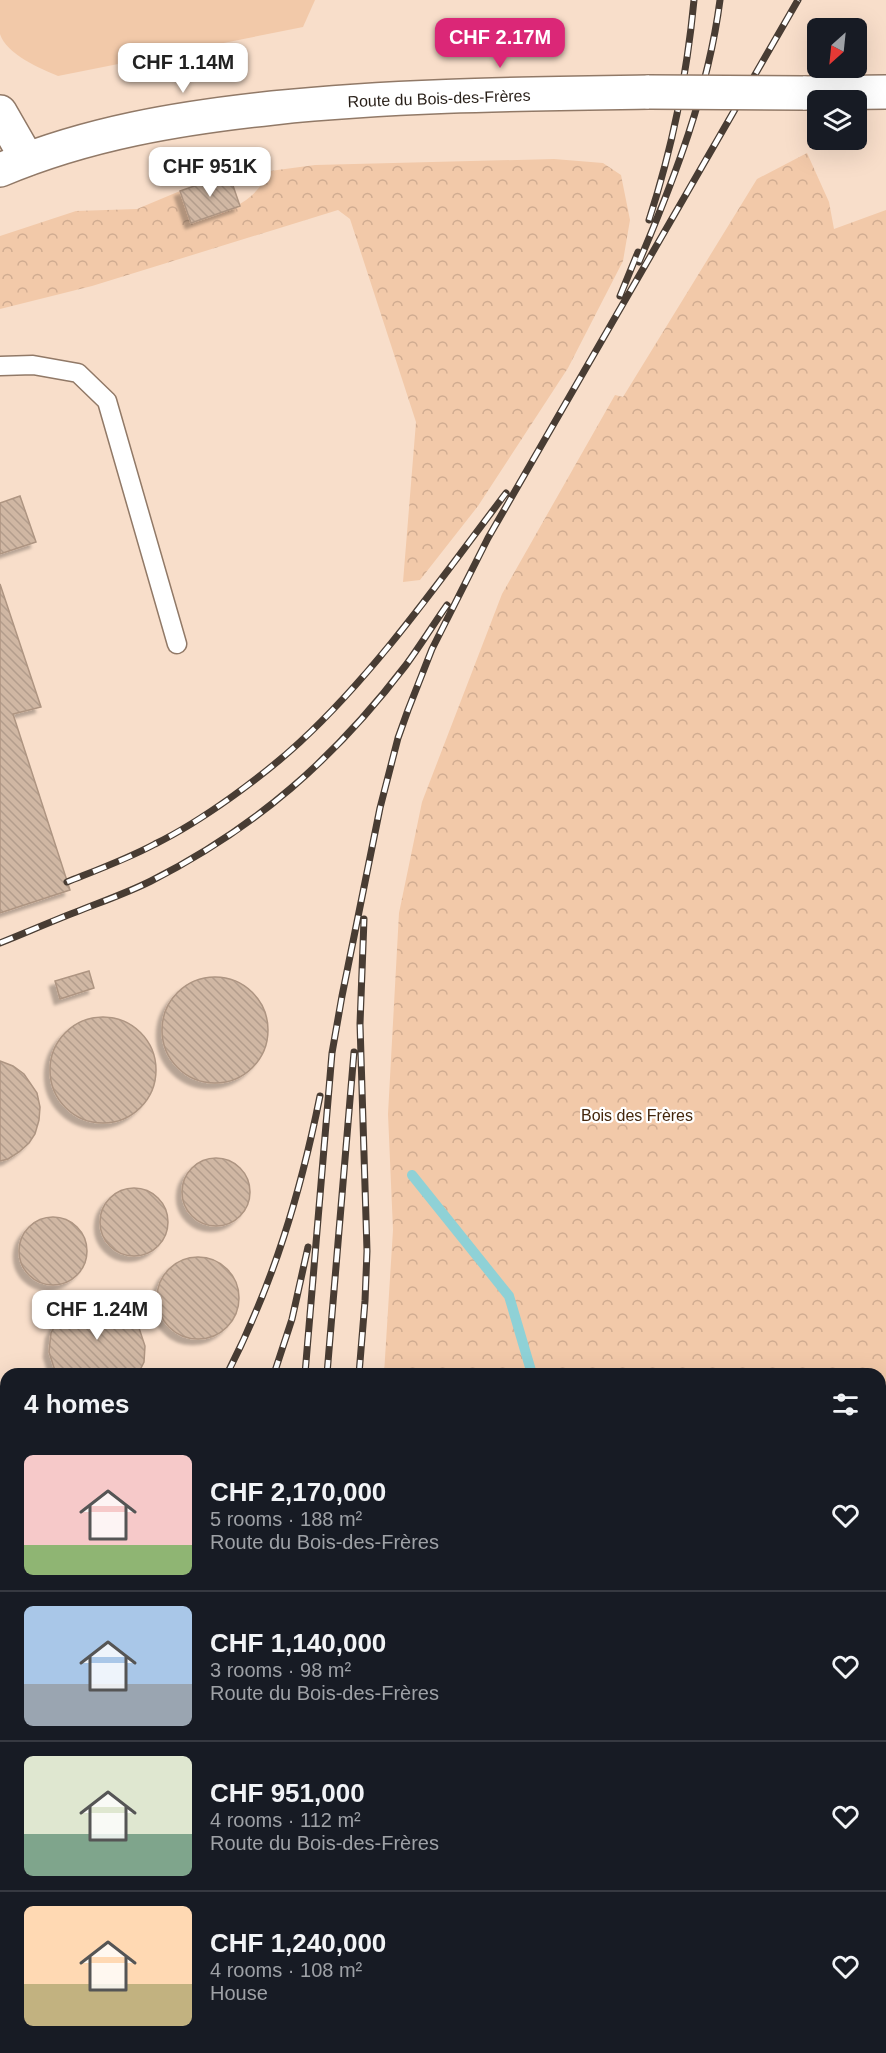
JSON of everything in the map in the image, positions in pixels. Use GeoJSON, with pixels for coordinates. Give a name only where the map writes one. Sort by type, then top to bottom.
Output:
{"type":"FeatureCollection","features":[{"type":"Feature","properties":{"kind":"street","name":"Route du Bois-des-Frères"},"geometry":{"type":"LineString","coordinates":[[13,164],[133,128],[207,115],[352,100],[649,92],[886,92]]}},
{"type":"Feature","properties":{"kind":"street"},"geometry":{"type":"LineString","coordinates":[[0,112],[13,164]]}},
{"type":"Feature","properties":{"kind":"lane"},"geometry":{"type":"LineString","coordinates":[[0,366],[33,365],[78,373],[107,402],[177,644]]}},
{"type":"Feature","properties":{"kind":"green space"},"geometry":{"type":"Polygon","coordinates":[[[0,0],[315,0],[303,27],[58,76],[25,60],[9,48],[0,34],[0,0]]]}},
{"type":"Feature","properties":{"kind":"green space","name":"Bois des Frères"},"geometry":{"type":"Polygon","coordinates":[[[807,153],[829,202],[834,229],[886,210],[886,1368],[384,1368],[393,1230],[388,1114],[399,913],[422,802],[502,594],[615,395],[623,397],[757,179],[807,153]]]}},
{"type":"Feature","properties":{"kind":"green space"},"geometry":{"type":"Polygon","coordinates":[[[554,159],[603,163],[621,175],[630,220],[623,261],[568,368],[478,506],[420,580],[403,582],[416,422],[350,219],[338,210],[92,286],[0,309],[0,236],[76,211],[137,209],[180,191],[192,223],[227,211],[246,200],[263,183],[270,171],[315,165],[554,159]]]}},
{"type":"Feature","properties":{"kind":"building"},"geometry":{"type":"Polygon","coordinates":[[[229,174],[240,206],[191,223],[180,191],[229,174]]]}},
{"type":"Feature","properties":{"kind":"building"},"geometry":{"type":"Polygon","coordinates":[[[20,496],[36,542],[0,554],[0,503],[20,496]]]}},
{"type":"Feature","properties":{"kind":"building"},"geometry":{"type":"Polygon","coordinates":[[[0,584],[41,707],[13,714],[70,890],[0,913],[0,584]]]}},
{"type":"Feature","properties":{"kind":"building"},"geometry":{"type":"Polygon","coordinates":[[[89,971],[94,988],[60,999],[55,981],[89,971]]]}},
{"type":"Feature","properties":{"kind":"building"},"geometry":{"type":"Polygon","coordinates":[[[215,977],[235,981],[252,993],[264,1010],[268,1030],[264,1050],[252,1067],[235,1079],[215,1083],[195,1079],[178,1067],[166,1050],[162,1030],[166,1010],[178,993],[195,981],[215,977]]]}},
{"type":"Feature","properties":{"kind":"building"},"geometry":{"type":"Polygon","coordinates":[[[103,1017],[123,1021],[140,1033],[152,1050],[156,1070],[152,1090],[140,1107],[123,1119],[103,1123],[83,1119],[66,1107],[54,1090],[50,1070],[54,1050],[66,1033],[83,1021],[103,1017]]]}},
{"type":"Feature","properties":{"kind":"building"},"geometry":{"type":"Polygon","coordinates":[[[0,1061],[24,1074],[37,1093],[40,1107],[35,1134],[29,1143],[8,1159],[0,1161],[0,1061]]]}},
{"type":"Feature","properties":{"kind":"building"},"geometry":{"type":"Polygon","coordinates":[[[216,1158],[229,1161],[240,1168],[247,1179],[250,1192],[247,1205],[240,1216],[229,1223],[216,1226],[203,1223],[192,1216],[185,1205],[182,1192],[185,1179],[192,1168],[203,1161],[216,1158]]]}},
{"type":"Feature","properties":{"kind":"building"},"geometry":{"type":"Polygon","coordinates":[[[134,1188],[147,1191],[158,1198],[165,1209],[168,1222],[165,1235],[158,1246],[147,1253],[134,1256],[121,1253],[110,1246],[103,1235],[100,1222],[103,1209],[110,1198],[121,1191],[134,1188]]]}},
{"type":"Feature","properties":{"kind":"building"},"geometry":{"type":"Polygon","coordinates":[[[53,1217],[66,1220],[77,1227],[84,1238],[87,1251],[84,1264],[77,1275],[66,1282],[53,1285],[40,1282],[29,1275],[22,1264],[19,1251],[22,1238],[29,1227],[40,1220],[53,1217]]]}},
{"type":"Feature","properties":{"kind":"building"},"geometry":{"type":"Polygon","coordinates":[[[198,1257],[214,1260],[227,1269],[236,1282],[239,1298],[236,1314],[227,1327],[214,1336],[198,1339],[182,1336],[169,1327],[160,1314],[157,1298],[160,1282],[169,1269],[182,1260],[198,1257]]]}},
{"type":"Feature","properties":{"kind":"building"},"geometry":{"type":"Polygon","coordinates":[[[91,1301],[101,1301],[119,1306],[126,1311],[138,1325],[145,1346],[144,1362],[141,1368],[54,1368],[49,1352],[51,1333],[69,1310],[91,1301]]]}},
{"type":"Feature","properties":{"kind":"waterway"},"geometry":{"type":"LineString","coordinates":[[412,1175],[509,1296],[530,1368]]}},
{"type":"Feature","properties":{"kind":"railway"},"geometry":{"type":"LineString","coordinates":[[649,220],[678,112],[694,0]]}},
{"type":"Feature","properties":{"kind":"railway"},"geometry":{"type":"LineString","coordinates":[[639,262],[677,166],[699,101],[715,34],[720,0]]}},
{"type":"Feature","properties":{"kind":"railway"},"geometry":{"type":"LineString","coordinates":[[306,1368],[332,1053],[380,808],[398,738],[408,710],[432,649],[488,538],[798,0]]}},
{"type":"Feature","properties":{"kind":"railway"},"geometry":{"type":"LineString","coordinates":[[620,296],[638,252]]}},
{"type":"Feature","properties":{"kind":"railway"},"geometry":{"type":"LineString","coordinates":[[67,882],[134,855],[192,823],[250,784],[300,742],[356,685],[382,654],[506,493]]}},
{"type":"Feature","properties":{"kind":"railway"},"geometry":{"type":"LineString","coordinates":[[0,943],[151,881],[225,838],[259,814],[291,788],[351,731],[406,665],[447,605]]}},
{"type":"Feature","properties":{"kind":"railway"},"geometry":{"type":"LineString","coordinates":[[359,1368],[367,1251],[360,1024],[364,919]]}},
{"type":"Feature","properties":{"kind":"railway"},"geometry":{"type":"LineString","coordinates":[[328,1368],[354,1052]]}},
{"type":"Feature","properties":{"kind":"railway"},"geometry":{"type":"LineString","coordinates":[[230,1368],[258,1307],[283,1238],[304,1169],[320,1096]]}},
{"type":"Feature","properties":{"kind":"railway"},"geometry":{"type":"LineString","coordinates":[[276,1368],[292,1319],[308,1247]]}}]}
